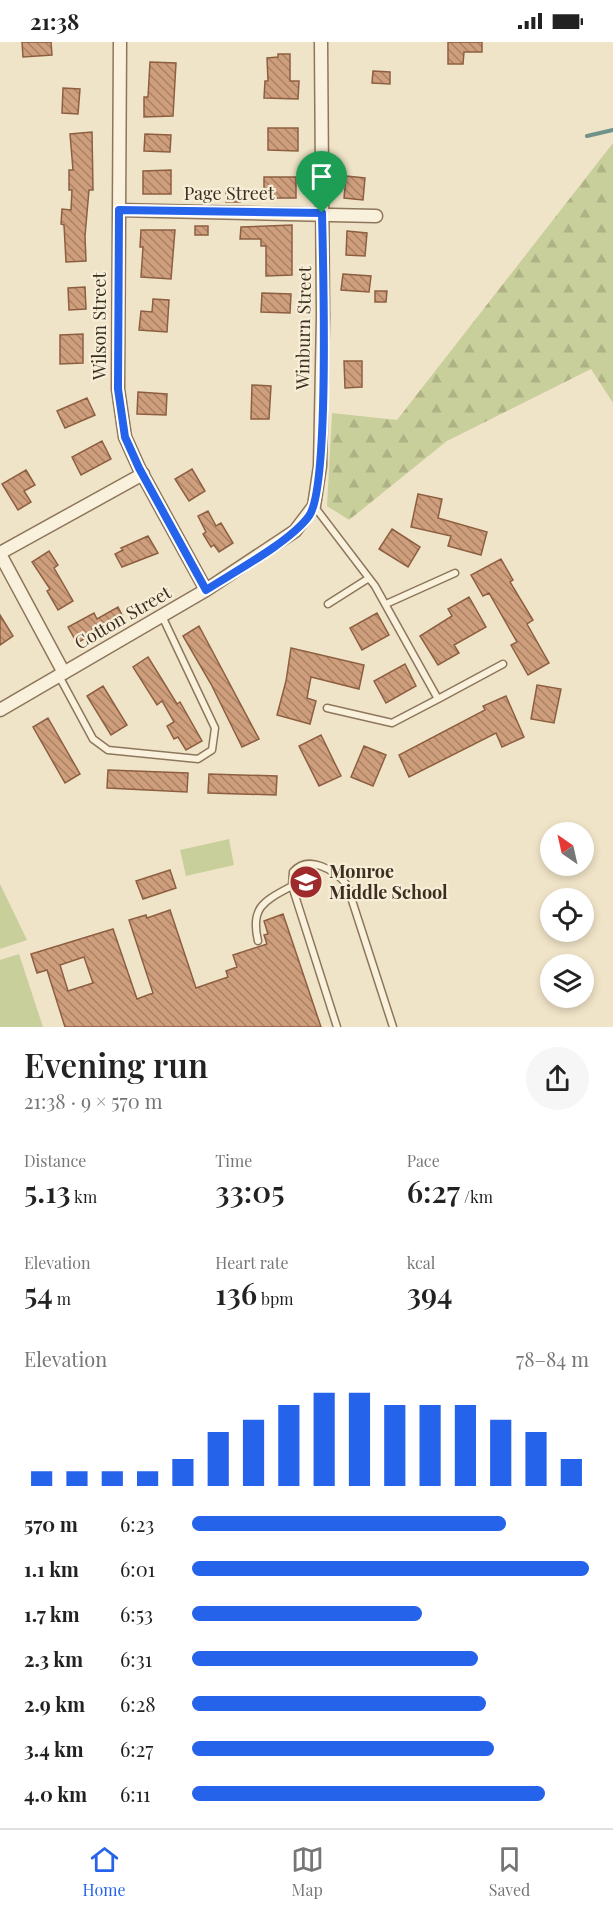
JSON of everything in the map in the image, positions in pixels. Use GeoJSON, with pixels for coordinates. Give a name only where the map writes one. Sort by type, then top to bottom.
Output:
{"type":"FeatureCollection","features":[{"type":"Feature","properties":{"kind":"street","name":"Wilson Street"},"geometry":{"type":"LineString","coordinates":[[120,42],[118,389],[125,437],[206,590]]}},
{"type":"Feature","properties":{"kind":"street","name":"Winburn Street"},"geometry":{"type":"LineString","coordinates":[[314,506],[320,442],[321,42]]}},
{"type":"Feature","properties":{"kind":"street","name":"Page Street"},"geometry":{"type":"LineString","coordinates":[[119,210],[376,216]]}},
{"type":"Feature","properties":{"kind":"street"},"geometry":{"type":"LineString","coordinates":[[62,674],[0,553],[143,474]]}},
{"type":"Feature","properties":{"kind":"street","name":"Cotton Street"},"geometry":{"type":"LineString","coordinates":[[0,710],[206,590],[295,531],[314,506]]}},
{"type":"Feature","properties":{"kind":"lane"},"geometry":{"type":"LineString","coordinates":[[314,506],[386,604],[438,699]]}},
{"type":"Feature","properties":{"kind":"lane"},"geometry":{"type":"LineString","coordinates":[[386,604],[455,573]]}},
{"type":"Feature","properties":{"kind":"lane"},"geometry":{"type":"LineString","coordinates":[[328,603],[369,578]]}},
{"type":"Feature","properties":{"kind":"lane"},"geometry":{"type":"LineString","coordinates":[[62,674],[93,739],[108,750],[198,759],[212,750],[215,728],[162,616]]}},
{"type":"Feature","properties":{"kind":"lane"},"geometry":{"type":"LineString","coordinates":[[327,708],[392,723],[503,664]]}},
{"type":"Feature","properties":{"kind":"lane"},"geometry":{"type":"LineString","coordinates":[[337,1027],[292,886],[293,872],[304,865],[316,864],[337,873],[347,885],[393,1027]]}},
{"type":"Feature","properties":{"kind":"lane"},"geometry":{"type":"LineString","coordinates":[[258,941],[255,927],[256,914],[261,904],[292,886]]}},
{"type":"Feature","properties":{"kind":"green space"},"geometry":{"type":"Polygon","coordinates":[[[613,143],[613,403],[591,369],[447,441],[349,520],[327,506],[332,413],[397,420],[613,143]]]}},
{"type":"Feature","properties":{"kind":"green space"},"geometry":{"type":"Polygon","coordinates":[[[229,839],[234,865],[186,876],[180,850],[229,839]]]}},
{"type":"Feature","properties":{"kind":"green space"},"geometry":{"type":"Polygon","coordinates":[[[0,884],[27,940],[0,949],[0,884]]]}},
{"type":"Feature","properties":{"kind":"green space"},"geometry":{"type":"Polygon","coordinates":[[[19,954],[43,1027],[0,1027],[0,960],[19,954]]]}},
{"type":"Feature","properties":{"kind":"building"},"geometry":{"type":"Polygon","coordinates":[[[22,42],[51,42],[52,55],[23,57],[22,42]]]}},
{"type":"Feature","properties":{"kind":"building"},"geometry":{"type":"Polygon","coordinates":[[[448,42],[482,42],[482,52],[464,52],[463,64],[448,64],[448,42]]]}},
{"type":"Feature","properties":{"kind":"building"},"geometry":{"type":"Polygon","coordinates":[[[278,54],[290,54],[290,81],[299,81],[298,99],[264,98],[265,81],[268,81],[267,58],[278,57],[278,54]]]}},
{"type":"Feature","properties":{"kind":"building"},"geometry":{"type":"Polygon","coordinates":[[[150,62],[176,63],[173,116],[144,117],[144,97],[148,97],[150,62]]]}},
{"type":"Feature","properties":{"kind":"building"},"geometry":{"type":"Polygon","coordinates":[[[373,71],[390,72],[390,84],[372,83],[373,71]]]}},
{"type":"Feature","properties":{"kind":"building"},"geometry":{"type":"Polygon","coordinates":[[[63,88],[80,89],[78,114],[62,113],[63,88]]]}},
{"type":"Feature","properties":{"kind":"building"},"geometry":{"type":"Polygon","coordinates":[[[268,128],[298,128],[298,151],[268,150],[268,128]]]}},
{"type":"Feature","properties":{"kind":"building"},"geometry":{"type":"Polygon","coordinates":[[[92,132],[93,190],[89,190],[85,236],[86,261],[66,262],[64,225],[61,224],[62,209],[71,210],[72,190],[69,190],[69,170],[73,170],[70,134],[92,132]]]}},
{"type":"Feature","properties":{"kind":"building"},"geometry":{"type":"Polygon","coordinates":[[[145,134],[171,135],[170,152],[144,151],[145,134]]]}},
{"type":"Feature","properties":{"kind":"building"},"geometry":{"type":"Polygon","coordinates":[[[171,170],[171,194],[143,194],[143,171],[171,170]]]}},
{"type":"Feature","properties":{"kind":"building"},"geometry":{"type":"Polygon","coordinates":[[[346,176],[365,178],[363,200],[344,198],[346,176]]]}},
{"type":"Feature","properties":{"kind":"building"},"geometry":{"type":"Polygon","coordinates":[[[264,177],[296,177],[296,198],[264,198],[264,177]]]}},
{"type":"Feature","properties":{"kind":"building"},"geometry":{"type":"Polygon","coordinates":[[[226,191],[240,191],[240,202],[226,202],[226,191]]]}},
{"type":"Feature","properties":{"kind":"building"},"geometry":{"type":"Polygon","coordinates":[[[292,225],[292,275],[266,276],[266,246],[261,246],[261,239],[240,239],[241,227],[292,225]]]}},
{"type":"Feature","properties":{"kind":"building"},"geometry":{"type":"Polygon","coordinates":[[[195,226],[208,226],[208,235],[195,235],[195,226]]]}},
{"type":"Feature","properties":{"kind":"building"},"geometry":{"type":"Polygon","coordinates":[[[141,230],[175,230],[171,279],[141,277],[143,247],[140,247],[141,230]]]}},
{"type":"Feature","properties":{"kind":"building"},"geometry":{"type":"Polygon","coordinates":[[[347,231],[367,233],[365,256],[346,255],[347,231]]]}},
{"type":"Feature","properties":{"kind":"building"},"geometry":{"type":"Polygon","coordinates":[[[343,274],[371,276],[369,292],[341,290],[343,274]]]}},
{"type":"Feature","properties":{"kind":"building"},"geometry":{"type":"Polygon","coordinates":[[[85,287],[86,309],[69,310],[68,288],[85,287]]]}},
{"type":"Feature","properties":{"kind":"building"},"geometry":{"type":"Polygon","coordinates":[[[375,291],[387,291],[386,302],[375,302],[375,291]]]}},
{"type":"Feature","properties":{"kind":"building"},"geometry":{"type":"Polygon","coordinates":[[[262,293],[291,294],[290,313],[261,312],[262,293]]]}},
{"type":"Feature","properties":{"kind":"building"},"geometry":{"type":"Polygon","coordinates":[[[153,299],[169,300],[167,332],[139,330],[141,311],[152,312],[153,299]]]}},
{"type":"Feature","properties":{"kind":"building"},"geometry":{"type":"Polygon","coordinates":[[[83,334],[83,363],[60,364],[60,335],[83,334]]]}},
{"type":"Feature","properties":{"kind":"building"},"geometry":{"type":"Polygon","coordinates":[[[344,361],[362,361],[362,387],[345,388],[344,361]]]}},
{"type":"Feature","properties":{"kind":"building"},"geometry":{"type":"Polygon","coordinates":[[[252,385],[271,386],[269,419],[251,419],[252,385]]]}},
{"type":"Feature","properties":{"kind":"building"},"geometry":{"type":"Polygon","coordinates":[[[138,392],[167,394],[166,415],[137,414],[138,392]]]}},
{"type":"Feature","properties":{"kind":"building"},"geometry":{"type":"Polygon","coordinates":[[[87,398],[95,415],[65,428],[57,411],[87,398]]]}},
{"type":"Feature","properties":{"kind":"building"},"geometry":{"type":"Polygon","coordinates":[[[102,441],[111,459],[81,475],[72,457],[102,441]]]}},
{"type":"Feature","properties":{"kind":"building"},"geometry":{"type":"Polygon","coordinates":[[[192,469],[205,491],[189,501],[175,479],[192,469]]]}},
{"type":"Feature","properties":{"kind":"building"},"geometry":{"type":"Polygon","coordinates":[[[26,470],[35,485],[24,491],[31,502],[18,510],[2,484],[26,470]]]}},
{"type":"Feature","properties":{"kind":"building"},"geometry":{"type":"Polygon","coordinates":[[[418,494],[442,499],[438,518],[487,532],[481,555],[448,546],[451,536],[411,527],[418,494]]]}},
{"type":"Feature","properties":{"kind":"building"},"geometry":{"type":"Polygon","coordinates":[[[208,511],[216,526],[221,523],[233,543],[219,552],[214,545],[211,547],[203,534],[206,532],[198,516],[208,511]]]}},
{"type":"Feature","properties":{"kind":"building"},"geometry":{"type":"Polygon","coordinates":[[[392,529],[420,547],[408,567],[379,549],[392,529]]]}},
{"type":"Feature","properties":{"kind":"building"},"geometry":{"type":"Polygon","coordinates":[[[148,536],[158,553],[122,567],[115,554],[123,550],[121,548],[148,536]]]}},
{"type":"Feature","properties":{"kind":"building"},"geometry":{"type":"Polygon","coordinates":[[[49,551],[58,565],[54,568],[73,601],[58,610],[47,591],[50,589],[32,562],[49,551]]]}},
{"type":"Feature","properties":{"kind":"building"},"geometry":{"type":"Polygon","coordinates":[[[501,559],[513,580],[510,582],[533,620],[527,624],[549,663],[528,675],[511,645],[517,642],[489,593],[483,596],[471,575],[501,559]]]}},
{"type":"Feature","properties":{"kind":"building"},"geometry":{"type":"Polygon","coordinates":[[[469,597],[486,627],[454,645],[459,653],[438,665],[420,636],[452,616],[448,609],[469,597]]]}},
{"type":"Feature","properties":{"kind":"building"},"geometry":{"type":"Polygon","coordinates":[[[118,607],[123,617],[77,643],[68,627],[94,613],[97,619],[118,607]]]}},
{"type":"Feature","properties":{"kind":"building"},"geometry":{"type":"Polygon","coordinates":[[[377,613],[389,635],[362,650],[350,628],[377,613]]]}},
{"type":"Feature","properties":{"kind":"building"},"geometry":{"type":"Polygon","coordinates":[[[0,615],[13,636],[0,645],[0,615]]]}},
{"type":"Feature","properties":{"kind":"building"},"geometry":{"type":"Polygon","coordinates":[[[199,626],[259,739],[242,747],[211,684],[183,636],[199,626]]]}},
{"type":"Feature","properties":{"kind":"building"},"geometry":{"type":"Polygon","coordinates":[[[291,648],[364,665],[359,689],[311,677],[307,698],[316,701],[310,724],[277,715],[286,681],[291,648]]]}},
{"type":"Feature","properties":{"kind":"building"},"geometry":{"type":"Polygon","coordinates":[[[148,657],[177,704],[180,702],[202,741],[186,750],[178,737],[174,739],[167,726],[174,722],[162,701],[157,705],[133,667],[148,657]]]}},
{"type":"Feature","properties":{"kind":"building"},"geometry":{"type":"Polygon","coordinates":[[[405,664],[416,686],[386,703],[374,681],[405,664]]]}},
{"type":"Feature","properties":{"kind":"building"},"geometry":{"type":"Polygon","coordinates":[[[537,685],[561,689],[554,723],[531,719],[537,685]]]}},
{"type":"Feature","properties":{"kind":"building"},"geometry":{"type":"Polygon","coordinates":[[[103,686],[127,725],[111,735],[87,696],[103,686]]]}},
{"type":"Feature","properties":{"kind":"building"},"geometry":{"type":"Polygon","coordinates":[[[506,696],[524,737],[502,747],[496,733],[409,777],[399,755],[485,710],[483,706],[506,696]]]}},
{"type":"Feature","properties":{"kind":"building"},"geometry":{"type":"Polygon","coordinates":[[[48,718],[80,774],[65,783],[33,727],[48,718]]]}},
{"type":"Feature","properties":{"kind":"building"},"geometry":{"type":"Polygon","coordinates":[[[321,735],[341,776],[319,786],[299,746],[321,735]]]}},
{"type":"Feature","properties":{"kind":"building"},"geometry":{"type":"Polygon","coordinates":[[[364,746],[386,755],[373,786],[351,777],[364,746]]]}},
{"type":"Feature","properties":{"kind":"building"},"geometry":{"type":"Polygon","coordinates":[[[108,770],[188,773],[187,792],[107,788],[108,770]]]}},
{"type":"Feature","properties":{"kind":"building"},"geometry":{"type":"Polygon","coordinates":[[[209,774],[277,776],[276,795],[208,793],[209,774]]]}},
{"type":"Feature","properties":{"kind":"building"},"geometry":{"type":"Polygon","coordinates":[[[170,870],[176,888],[143,899],[136,881],[170,870]]]}},
{"type":"Feature","properties":{"kind":"building"},"geometry":{"type":"Polygon","coordinates":[[[170,910],[196,988],[228,977],[226,971],[237,967],[233,955],[267,944],[264,935],[268,934],[264,921],[283,914],[321,1027],[65,1027],[47,970],[37,973],[31,954],[113,929],[137,999],[153,993],[129,920],[146,915],[147,918],[170,910]],[[84,957],[60,965],[68,991],[93,983],[84,957]]]}},
{"type":"Feature","properties":{"kind":"waterway"},"geometry":{"type":"LineString","coordinates":[[587,136],[613,130]]}},
{"type":"Feature","properties":{"kind":"place","name":"Monroe Middle School"},"geometry":{"type":"Point","coordinates":[306,882]}},
{"type":"Feature","properties":{"kind":"route"},"geometry":{"type":"LineString","coordinates":[[119,210],[322,213],[323,315],[320,466],[314,506],[308,517],[295,531],[206,590],[139,468],[125,437],[118,389],[119,210]]}}]}
